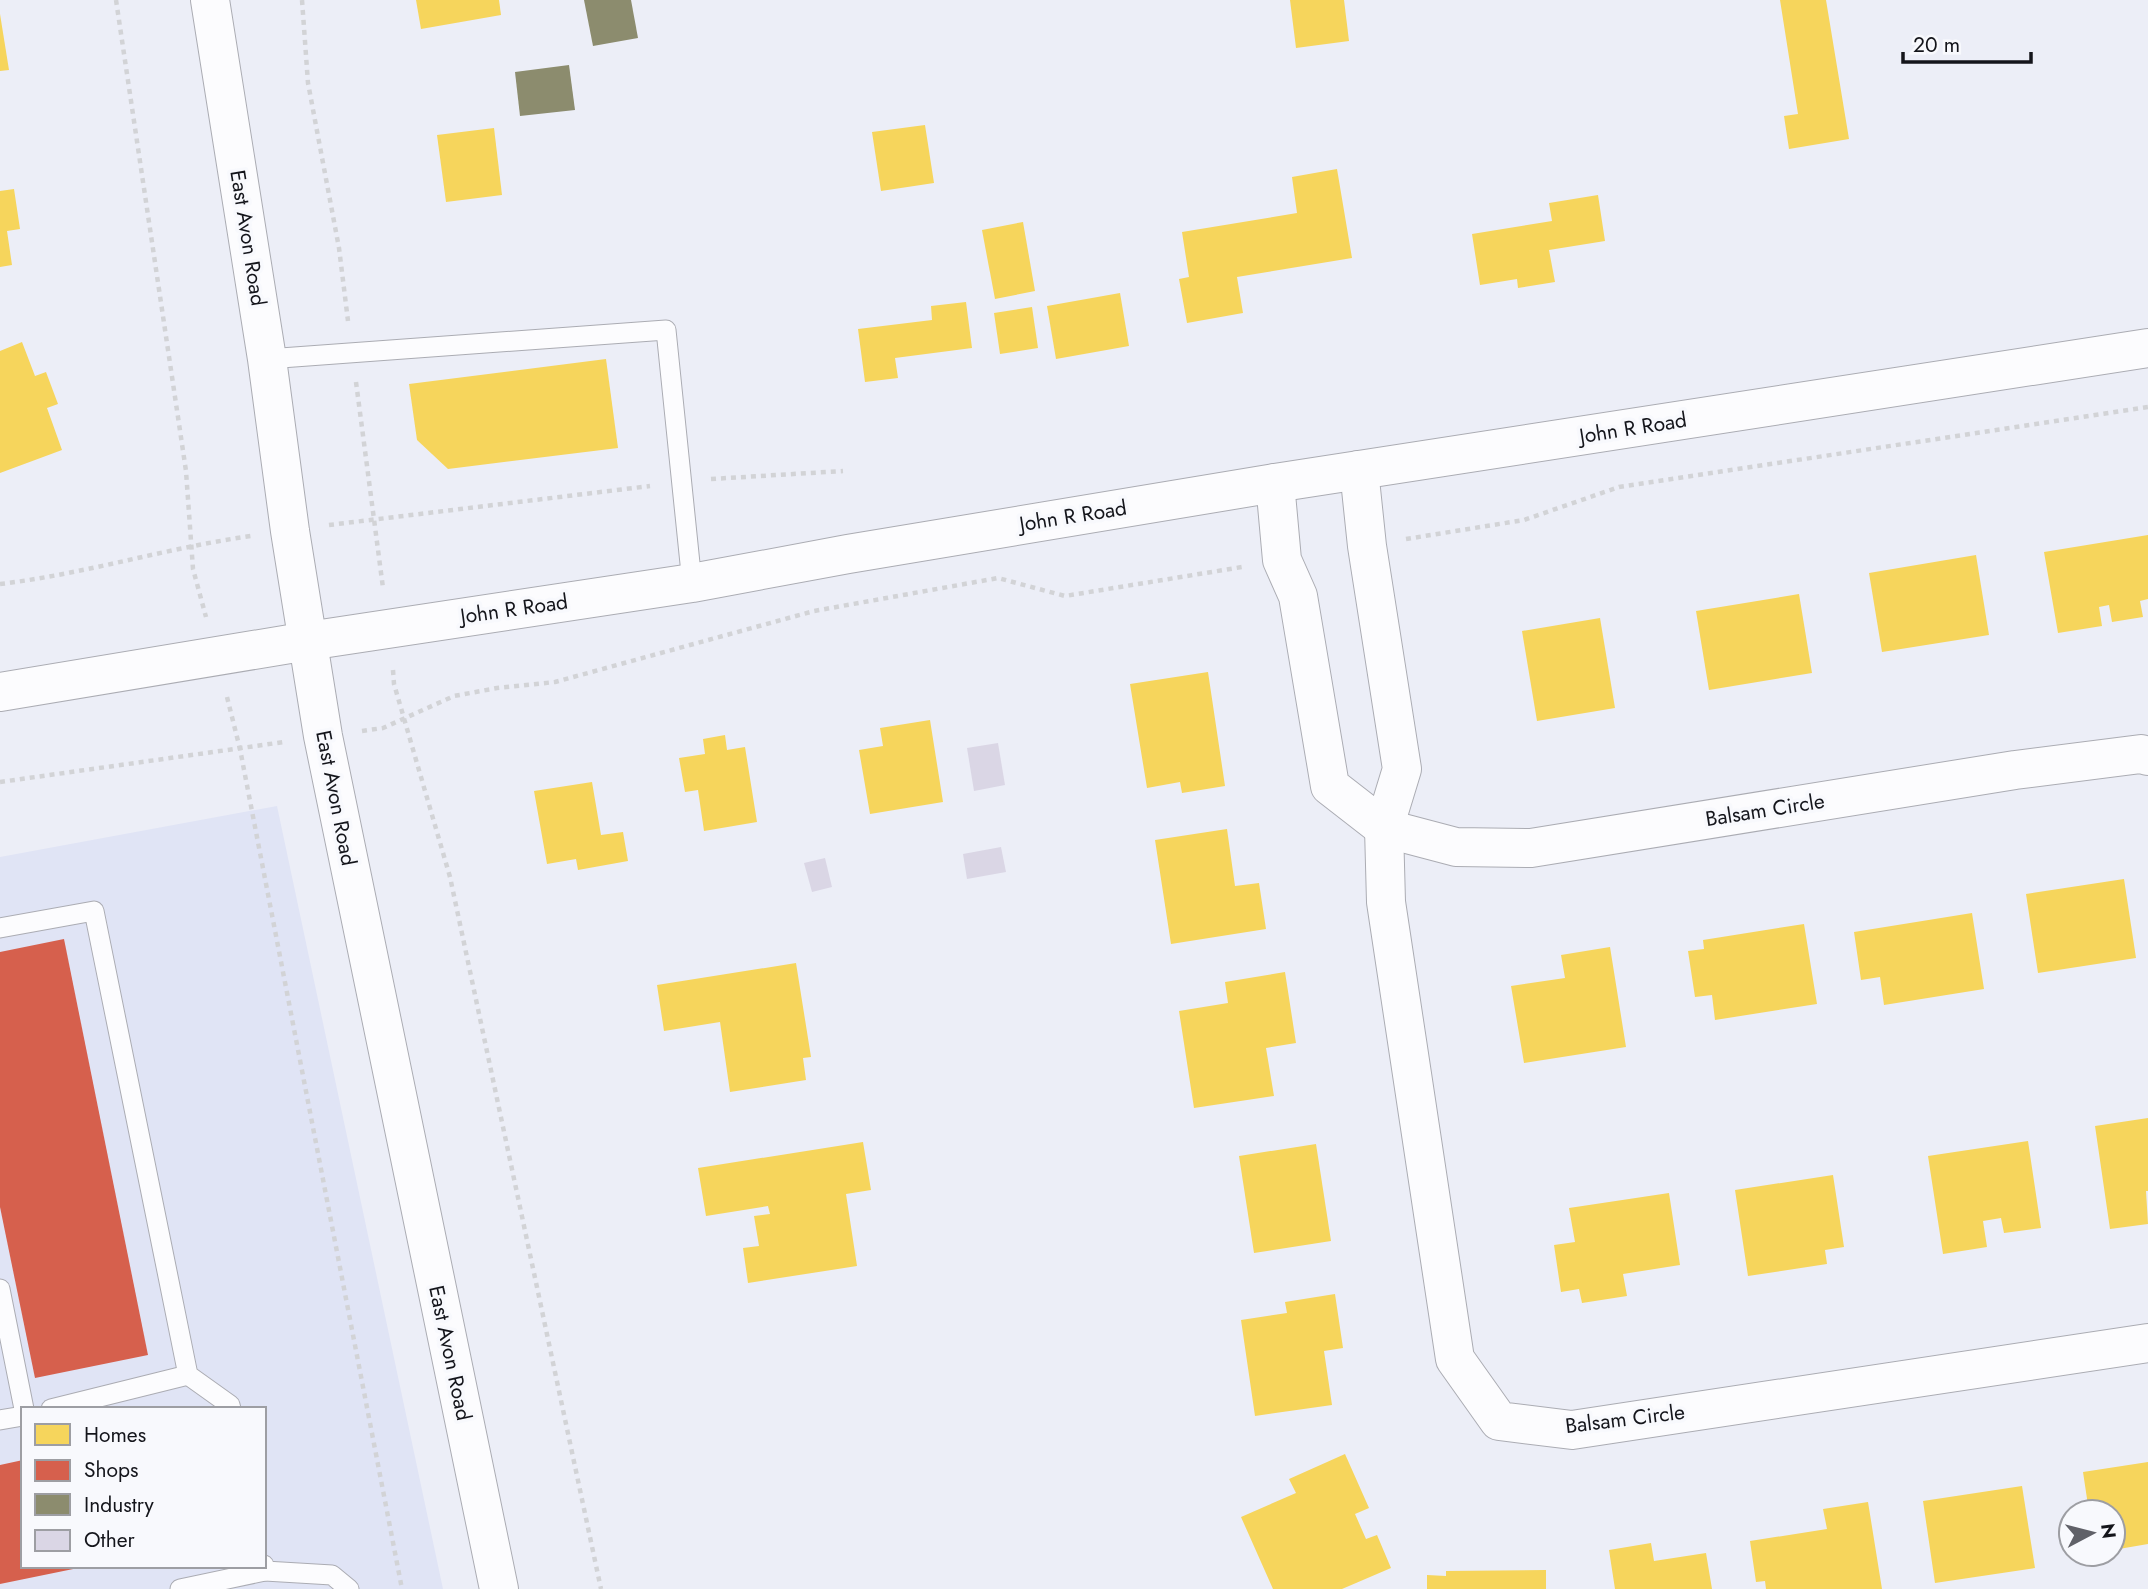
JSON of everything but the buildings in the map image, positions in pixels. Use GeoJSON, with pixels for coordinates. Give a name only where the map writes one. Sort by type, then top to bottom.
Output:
{"type":"FeatureCollection","features":[{"type":"Feature","properties":{"kind":"street","name":"East Avon Road"},"geometry":{"type":"LineString","coordinates":[[210,0],[323,736],[496,1588]]}},
{"type":"Feature","properties":{"kind":"street","name":"John R Road"},"geometry":{"type":"LineString","coordinates":[[0,692],[308,640],[692,583],[848,554],[1275,483],[2148,348]]}},
{"type":"Feature","properties":{"kind":"street","name":"Balsam Circle"},"geometry":{"type":"LineString","coordinates":[[1359,470],[1367,546],[1402,769],[1384,828],[1386,902],[1455,1359],[1499,1421],[1572,1430],[2148,1343]]}},
{"type":"Feature","properties":{"kind":"street","name":"Balsam Circle"},"geometry":{"type":"LineString","coordinates":[[1275,483],[1282,560],[1298,596],[1330,786],[1384,828],[1456,847],[1531,848],[2015,770],[2141,754],[2148,756]]}},
{"type":"Feature","properties":{"kind":"lane"},"geometry":{"type":"LineString","coordinates":[[267,359],[666,330],[692,583]]}},
{"type":"Feature","properties":{"kind":"lane"},"geometry":{"type":"LineString","coordinates":[[0,929],[94,911],[188,1376],[230,1407]]}},
{"type":"Feature","properties":{"kind":"lane"},"geometry":{"type":"LineString","coordinates":[[0,1289],[24,1407]]}},
{"type":"Feature","properties":{"kind":"lane"},"geometry":{"type":"LineString","coordinates":[[59,1407],[188,1376]]}},
{"type":"Feature","properties":{"kind":"lane"},"geometry":{"type":"LineString","coordinates":[[0,1420],[21,1416]]}},
{"type":"Feature","properties":{"kind":"lane"},"geometry":{"type":"LineString","coordinates":[[180,1589],[265,1568],[332,1575],[349,1589]]}},
{"type":"Feature","properties":{"kind":"path"},"geometry":{"type":"LineString","coordinates":[[116,0],[186,471],[193,569],[198,584]]}},
{"type":"Feature","properties":{"kind":"path"},"geometry":{"type":"LineString","coordinates":[[302,0],[309,83],[339,248],[379,552]]}},
{"type":"Feature","properties":{"kind":"path"},"geometry":{"type":"LineString","coordinates":[[354,522],[374,522],[681,482],[843,471]]}},
{"type":"Feature","properties":{"kind":"path"},"geometry":{"type":"LineString","coordinates":[[0,584],[85,570],[219,540]]}},
{"type":"Feature","properties":{"kind":"path"},"geometry":{"type":"LineString","coordinates":[[394,684],[450,877],[601,1589]]}},
{"type":"Feature","properties":{"kind":"path"},"geometry":{"type":"LineString","coordinates":[[0,782],[240,749],[402,1589]]}},
{"type":"Feature","properties":{"kind":"shaded area"},"geometry":{"type":"Polygon","coordinates":[[[277,806],[443,1589],[0,1589],[0,857],[277,806]]]}}]}
